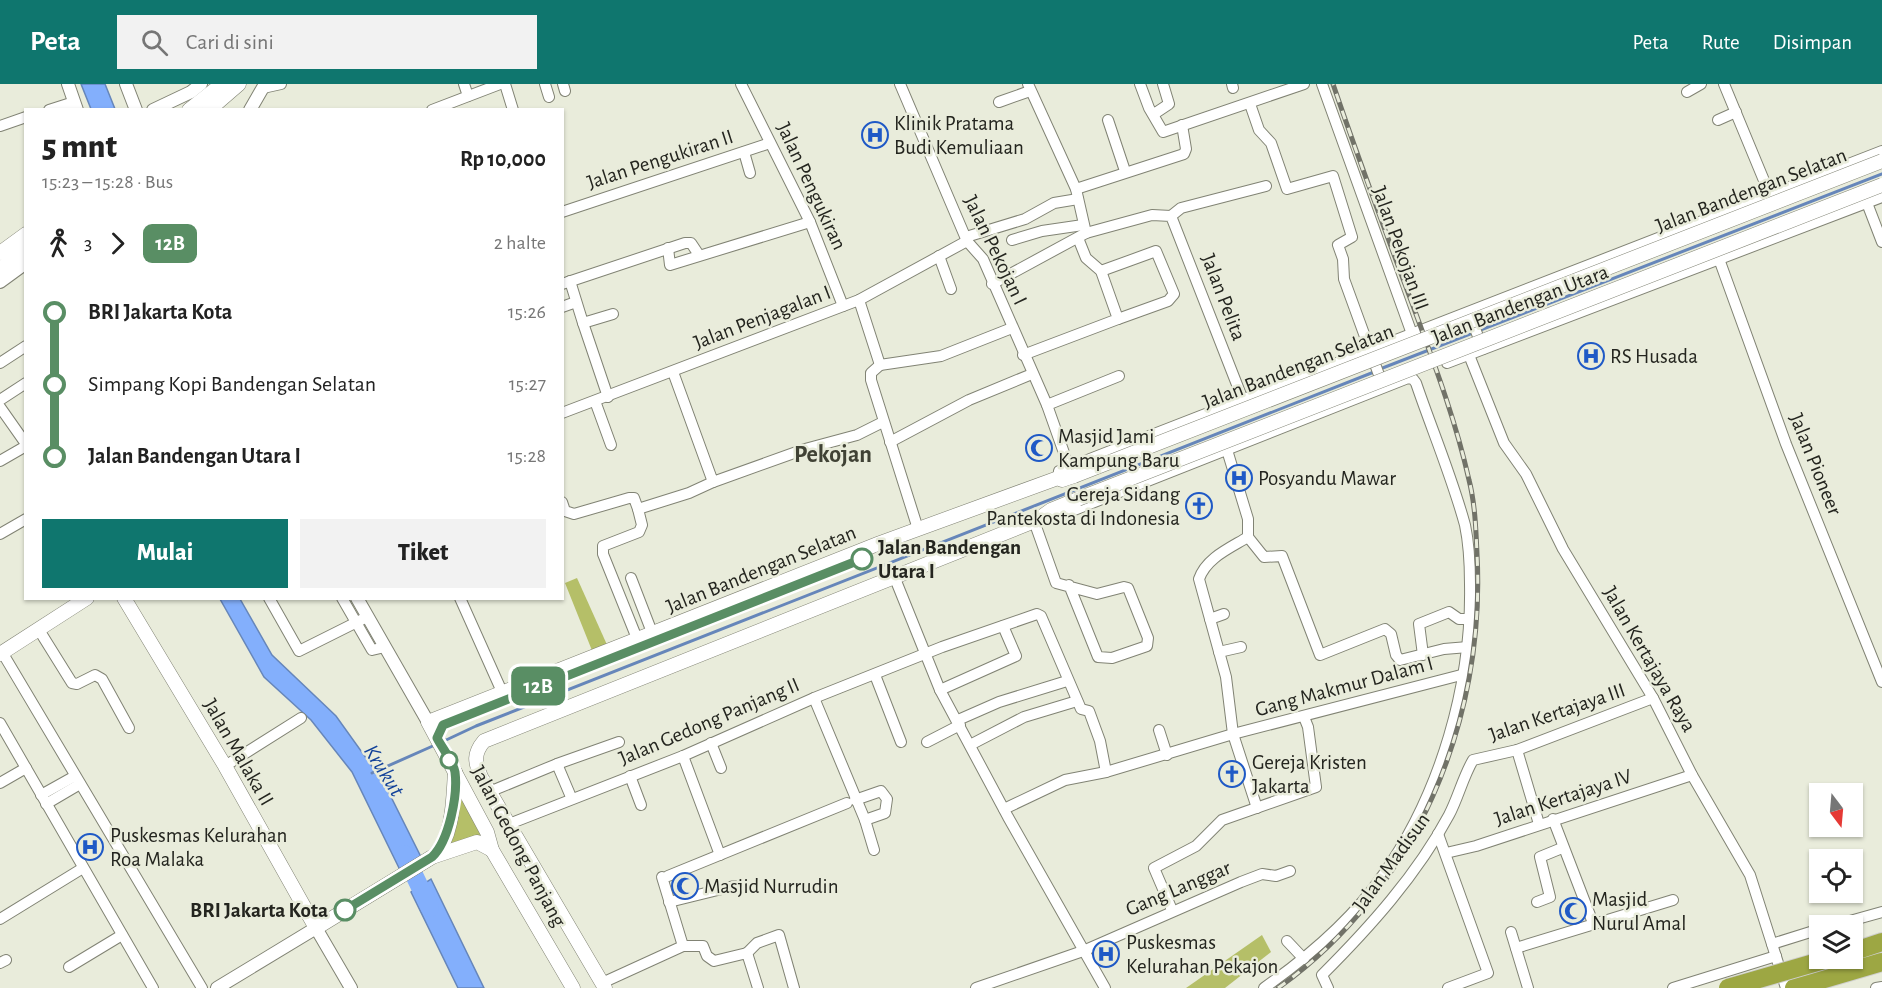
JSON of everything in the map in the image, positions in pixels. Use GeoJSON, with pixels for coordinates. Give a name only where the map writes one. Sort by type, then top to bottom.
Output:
{"type":"FeatureCollection","features":[{"type":"Feature","properties":{"kind":"highway"},"geometry":{"type":"LineString","coordinates":[[1863,948],[1882,942]]}},
{"type":"Feature","properties":{"kind":"highway"},"geometry":{"type":"LineString","coordinates":[[1794,988],[1882,962]]}},
{"type":"Feature","properties":{"kind":"highway"},"geometry":{"type":"LineString","coordinates":[[1728,988],[1809,964]]}},
{"type":"Feature","properties":{"kind":"main road"},"geometry":{"type":"LineString","coordinates":[[186,103],[222,84]]}},
{"type":"Feature","properties":{"kind":"main road"},"geometry":{"type":"LineString","coordinates":[[211,108],[239,84]]}},
{"type":"Feature","properties":{"kind":"main road","name":"Jalan Bandengan Selatan"},"geometry":{"type":"LineString","coordinates":[[428,722],[918,529],[1058,478],[1062,480],[1071,471],[1882,161]]}},
{"type":"Feature","properties":{"kind":"main road","name":"Jalan Bandengan Utara"},"geometry":{"type":"LineString","coordinates":[[476,750],[484,741],[1036,520],[1050,510],[1882,185]]}},
{"type":"Feature","properties":{"kind":"main road"},"geometry":{"type":"LineString","coordinates":[[0,253],[24,235]]}},
{"type":"Feature","properties":{"kind":"main road"},"geometry":{"type":"LineString","coordinates":[[0,269],[24,251]]}},
{"type":"Feature","properties":{"kind":"main road"},"geometry":{"type":"LineString","coordinates":[[1,653],[84,600]]}},
{"type":"Feature","properties":{"kind":"main road","name":"Jalan Malaka II"},"geometry":{"type":"LineString","coordinates":[[125,600],[225,766],[316,928]]}},
{"type":"Feature","properties":{"kind":"main road","name":"Jalan Gedong Panjang"},"geometry":{"type":"LineString","coordinates":[[428,722],[488,832],[492,850],[573,988]]}},
{"type":"Feature","properties":{"kind":"main road","name":"Jalan Gedong Panjang"},"geometry":{"type":"LineString","coordinates":[[476,750],[475,759],[489,792],[603,986]]}},
{"type":"Feature","properties":{"kind":"main road"},"geometry":{"type":"LineString","coordinates":[[316,928],[439,851],[449,827],[455,771]]}},
{"type":"Feature","properties":{"kind":"main road"},"geometry":{"type":"LineString","coordinates":[[429,859],[477,842],[492,850]]}},
{"type":"Feature","properties":{"kind":"street"},"geometry":{"type":"LineString","coordinates":[[68,84],[75,106]]}},
{"type":"Feature","properties":{"kind":"street"},"geometry":{"type":"LineString","coordinates":[[126,84],[135,108]]}},
{"type":"Feature","properties":{"kind":"street"},"geometry":{"type":"LineString","coordinates":[[162,108],[186,103],[201,84]]}},
{"type":"Feature","properties":{"kind":"street"},"geometry":{"type":"LineString","coordinates":[[251,108],[264,86],[281,84]]}},
{"type":"Feature","properties":{"kind":"street"},"geometry":{"type":"LineString","coordinates":[[464,84],[473,91]]}},
{"type":"Feature","properties":{"kind":"street"},"geometry":{"type":"LineString","coordinates":[[436,108],[473,91],[500,84]]}},
{"type":"Feature","properties":{"kind":"street"},"geometry":{"type":"LineString","coordinates":[[505,84],[512,108]]}},
{"type":"Feature","properties":{"kind":"street"},"geometry":{"type":"LineString","coordinates":[[545,84],[549,97]]}},
{"type":"Feature","properties":{"kind":"street","name":"Jalan Pengukiran"},"geometry":{"type":"LineString","coordinates":[[741,84],[810,222],[843,306]]}},
{"type":"Feature","properties":{"kind":"street","name":"Jalan Pekojan I"},"geometry":{"type":"LineString","coordinates":[[900,84],[966,239],[983,259],[1023,355],[1047,405],[1071,471]]}},
{"type":"Feature","properties":{"kind":"street"},"geometry":{"type":"LineString","coordinates":[[1140,84],[1162,132],[1304,84]]}},
{"type":"Feature","properties":{"kind":"street"},"geometry":{"type":"LineString","coordinates":[[1154,114],[1168,104],[1163,84]]}},
{"type":"Feature","properties":{"kind":"street","name":"Jalan Pekojan III"},"geometry":{"type":"LineString","coordinates":[[1071,471],[1243,400],[1370,353],[1412,334],[1322,84]]}},
{"type":"Feature","properties":{"kind":"street"},"geometry":{"type":"LineString","coordinates":[[1687,92],[1701,84]]}},
{"type":"Feature","properties":{"kind":"street"},"geometry":{"type":"LineString","coordinates":[[1725,84],[1768,190]]}},
{"type":"Feature","properties":{"kind":"street"},"geometry":{"type":"LineString","coordinates":[[999,102],[1029,87],[1077,194],[1086,258],[1101,271],[1118,319]]}},
{"type":"Feature","properties":{"kind":"street"},"geometry":{"type":"LineString","coordinates":[[1250,104],[1259,129],[1271,143],[1287,189],[1332,176],[1352,237],[1338,245],[1343,259],[1344,279],[1383,387]]}},
{"type":"Feature","properties":{"kind":"street"},"geometry":{"type":"LineString","coordinates":[[1718,120],[1736,112]]}},
{"type":"Feature","properties":{"kind":"street"},"geometry":{"type":"LineString","coordinates":[[0,126],[24,118]]}},
{"type":"Feature","properties":{"kind":"street"},"geometry":{"type":"LineString","coordinates":[[1108,120],[1125,171]]}},
{"type":"Feature","properties":{"kind":"street","name":"Jalan Penjagalan I"},"geometry":{"type":"LineString","coordinates":[[564,412],[859,300],[966,239],[1025,219],[1054,203],[1125,171],[1184,154],[1186,150],[1182,125]]}},
{"type":"Feature","properties":{"kind":"street","name":"Jalan Pengukiran II"},"geometry":{"type":"LineString","coordinates":[[564,211],[770,143]]}},
{"type":"Feature","properties":{"kind":"street","name":"Jalan Bandengan Selatan"},"geometry":{"type":"LineString","coordinates":[[1412,334],[1768,190],[1882,151]]}},
{"type":"Feature","properties":{"kind":"street"},"geometry":{"type":"LineString","coordinates":[[744,152],[750,173]]}},
{"type":"Feature","properties":{"kind":"street"},"geometry":{"type":"LineString","coordinates":[[1012,240],[1042,231],[1082,232],[1152,215],[1167,215],[1181,208],[1266,186]]}},
{"type":"Feature","properties":{"kind":"street","name":"Jalan Bandengan Utara"},"geometry":{"type":"LineString","coordinates":[[1483,348],[1882,197]]}},
{"type":"Feature","properties":{"kind":"street"},"geometry":{"type":"LineString","coordinates":[[1867,203],[1882,242]]}},
{"type":"Feature","properties":{"kind":"street","name":"Jalan Pelita"},"geometry":{"type":"LineString","coordinates":[[1167,215],[1243,400]]}},
{"type":"Feature","properties":{"kind":"street"},"geometry":{"type":"LineString","coordinates":[[668,248],[670,265],[810,222]]}},
{"type":"Feature","properties":{"kind":"street"},"geometry":{"type":"LineString","coordinates":[[0,248],[24,230]]}},
{"type":"Feature","properties":{"kind":"street"},"geometry":{"type":"LineString","coordinates":[[992,284],[1082,232]]}},
{"type":"Feature","properties":{"kind":"street"},"geometry":{"type":"LineString","coordinates":[[608,397],[576,303],[566,283],[668,248],[691,243],[699,255]]}},
{"type":"Feature","properties":{"kind":"street"},"geometry":{"type":"LineString","coordinates":[[1023,355],[1168,301],[1174,294],[1156,251],[1101,271]]}},
{"type":"Feature","properties":{"kind":"street"},"geometry":{"type":"LineString","coordinates":[[939,256],[951,289]]}},
{"type":"Feature","properties":{"kind":"street","name":"Jalan Pioneer"},"geometry":{"type":"LineString","coordinates":[[1719,259],[1786,444],[1882,682]]}},
{"type":"Feature","properties":{"kind":"street"},"geometry":{"type":"LineString","coordinates":[[0,282],[24,264]]}},
{"type":"Feature","properties":{"kind":"street"},"geometry":{"type":"LineString","coordinates":[[859,300],[880,365]]}},
{"type":"Feature","properties":{"kind":"street"},"geometry":{"type":"LineString","coordinates":[[564,306],[576,303]]}},
{"type":"Feature","properties":{"kind":"street"},"geometry":{"type":"LineString","coordinates":[[1446,363],[1483,348],[1468,312]]}},
{"type":"Feature","properties":{"kind":"street"},"geometry":{"type":"LineString","coordinates":[[583,323],[613,314]]}},
{"type":"Feature","properties":{"kind":"street"},"geometry":{"type":"LineString","coordinates":[[918,529],[883,422],[871,373],[880,365],[941,356],[1012,328]]}},
{"type":"Feature","properties":{"kind":"street"},"geometry":{"type":"LineString","coordinates":[[0,363],[24,347]]}},
{"type":"Feature","properties":{"kind":"street","name":"Jalan Kertajaya Raya"},"geometry":{"type":"LineString","coordinates":[[1469,355],[1504,443],[1526,474],[1563,549],[1653,698],[1692,776],[1750,875],[1786,988]]}},
{"type":"Feature","properties":{"kind":"street"},"geometry":{"type":"LineString","coordinates":[[672,372],[712,482]]}},
{"type":"Feature","properties":{"kind":"street"},"geometry":{"type":"LineString","coordinates":[[890,442],[969,400],[1032,374]]}},
{"type":"Feature","properties":{"kind":"street"},"geometry":{"type":"LineString","coordinates":[[1047,405],[1119,376]]}},
{"type":"Feature","properties":{"kind":"street"},"geometry":{"type":"LineString","coordinates":[[1069,585],[1098,657],[1112,658],[1148,646],[1148,638],[1128,588],[1097,594],[1069,585],[1056,583],[1036,520],[1054,518],[1383,387],[1408,378],[1413,379],[1416,383],[1465,526],[1469,560],[1470,619],[1465,674],[1457,707],[1428,796],[1382,877],[1304,959],[1264,988]]}},
{"type":"Feature","properties":{"kind":"street"},"geometry":{"type":"LineString","coordinates":[[0,400],[24,384]]}},
{"type":"Feature","properties":{"kind":"street"},"geometry":{"type":"LineString","coordinates":[[595,401],[611,445]]}},
{"type":"Feature","properties":{"kind":"street"},"geometry":{"type":"LineString","coordinates":[[0,407],[24,442]]}},
{"type":"Feature","properties":{"kind":"street"},"geometry":{"type":"LineString","coordinates":[[638,509],[689,493],[712,482],[805,449],[857,435],[883,422]]}},
{"type":"Feature","properties":{"kind":"street"},"geometry":{"type":"LineString","coordinates":[[0,461],[24,446]]}},
{"type":"Feature","properties":{"kind":"street"},"geometry":{"type":"LineString","coordinates":[[1227,450],[1248,519],[1248,537],[1266,559],[1282,556],[1318,654],[1388,629],[1396,655],[1400,660],[1444,649],[1468,647]]}},
{"type":"Feature","properties":{"kind":"street"},"geometry":{"type":"LineString","coordinates":[[564,508],[565,511],[574,514],[634,498],[642,525],[639,532],[607,544],[602,549],[638,641]]}},
{"type":"Feature","properties":{"kind":"street"},"geometry":{"type":"LineString","coordinates":[[0,534],[24,520]]}},
{"type":"Feature","properties":{"kind":"street"},"geometry":{"type":"LineString","coordinates":[[1248,537],[1210,561],[1199,579],[1230,701],[1233,734],[1257,808]]}},
{"type":"Feature","properties":{"kind":"street"},"geometry":{"type":"LineString","coordinates":[[894,576],[940,690],[1105,988]]}},
{"type":"Feature","properties":{"kind":"street"},"geometry":{"type":"LineString","coordinates":[[631,578],[653,635]]}},
{"type":"Feature","properties":{"kind":"street"},"geometry":{"type":"LineString","coordinates":[[270,600],[299,651],[362,620]]}},
{"type":"Feature","properties":{"kind":"street"},"geometry":{"type":"LineString","coordinates":[[344,600],[385,647],[428,722]]}},
{"type":"Feature","properties":{"kind":"street"},"geometry":{"type":"LineString","coordinates":[[357,600],[362,620]]}},
{"type":"Feature","properties":{"kind":"street"},"geometry":{"type":"LineString","coordinates":[[461,600],[503,694]]}},
{"type":"Feature","properties":{"kind":"street"},"geometry":{"type":"LineString","coordinates":[[1423,655],[1419,624],[1449,612],[1459,619],[1470,619]]}},
{"type":"Feature","properties":{"kind":"street"},"geometry":{"type":"LineString","coordinates":[[1210,619],[1224,614]]}},
{"type":"Feature","properties":{"kind":"street","name":"Jalan Gedong Panjang II"},"geometry":{"type":"LineString","coordinates":[[509,824],[571,797],[683,756],[814,698],[1002,626],[1037,615],[1041,616],[1067,681]]}},
{"type":"Feature","properties":{"kind":"street"},"geometry":{"type":"LineString","coordinates":[[940,690],[1016,656],[1002,626]]}},
{"type":"Feature","properties":{"kind":"street"},"geometry":{"type":"LineString","coordinates":[[39,630],[72,684],[77,684],[95,675],[102,679],[129,728]]}},
{"type":"Feature","properties":{"kind":"street"},"geometry":{"type":"LineString","coordinates":[[1219,652],[1241,647]]}},
{"type":"Feature","properties":{"kind":"street"},"geometry":{"type":"LineString","coordinates":[[1,653],[202,988]]}},
{"type":"Feature","properties":{"kind":"street","name":"Gang Makmur Dalam I"},"geometry":{"type":"LineString","coordinates":[[1004,808],[1065,780],[1106,772],[1233,734],[1465,674]]}},
{"type":"Feature","properties":{"kind":"street"},"geometry":{"type":"LineString","coordinates":[[875,675],[901,742]]}},
{"type":"Feature","properties":{"kind":"street"},"geometry":{"type":"LineString","coordinates":[[927,742],[999,702],[1067,681],[1081,709],[1089,711],[1100,741],[1106,772]]}},
{"type":"Feature","properties":{"kind":"street"},"geometry":{"type":"LineString","coordinates":[[814,698],[851,802],[865,820],[874,850]]}},
{"type":"Feature","properties":{"kind":"street","name":"Jalan Kertajaya III"},"geometry":{"type":"LineString","coordinates":[[1473,760],[1517,750],[1653,698]]}},
{"type":"Feature","properties":{"kind":"street"},"geometry":{"type":"LineString","coordinates":[[970,745],[1024,717],[1077,701]]}},
{"type":"Feature","properties":{"kind":"street"},"geometry":{"type":"LineString","coordinates":[[1173,910],[1154,868],[1196,846],[1222,820],[1316,787],[1308,727],[1304,717]]}},
{"type":"Feature","properties":{"kind":"street"},"geometry":{"type":"LineString","coordinates":[[225,766],[301,718]]}},
{"type":"Feature","properties":{"kind":"street"},"geometry":{"type":"LineString","coordinates":[[0,723],[153,988]]}},
{"type":"Feature","properties":{"kind":"street"},"geometry":{"type":"LineString","coordinates":[[1159,730],[1167,755]]}},
{"type":"Feature","properties":{"kind":"street"},"geometry":{"type":"LineString","coordinates":[[489,792],[619,742]]}},
{"type":"Feature","properties":{"kind":"street"},"geometry":{"type":"LineString","coordinates":[[711,743],[721,768]]}},
{"type":"Feature","properties":{"kind":"street"},"geometry":{"type":"LineString","coordinates":[[1517,750],[1539,824]]}},
{"type":"Feature","properties":{"kind":"street"},"geometry":{"type":"LineString","coordinates":[[683,756],[720,855]]}},
{"type":"Feature","properties":{"kind":"street","name":"Jalan Madisun"},"geometry":{"type":"LineString","coordinates":[[1328,988],[1322,975],[1365,931],[1438,834],[1473,760]]}},
{"type":"Feature","properties":{"kind":"street"},"geometry":{"type":"LineString","coordinates":[[557,764],[571,797]]}},
{"type":"Feature","properties":{"kind":"street"},"geometry":{"type":"LineString","coordinates":[[0,783],[26,768]]}},
{"type":"Feature","properties":{"kind":"street"},"geometry":{"type":"LineString","coordinates":[[630,776],[641,805]]}},
{"type":"Feature","properties":{"kind":"street","name":"Jalan Kertajaya IV"},"geometry":{"type":"LineString","coordinates":[[1446,853],[1476,846],[1553,819],[1692,776]]}},
{"type":"Feature","properties":{"kind":"street"},"geometry":{"type":"LineString","coordinates":[[44,800],[77,780]]}},
{"type":"Feature","properties":{"kind":"street"},"geometry":{"type":"LineString","coordinates":[[689,945],[669,902],[665,876],[881,791],[887,799],[885,813],[865,820]]}},
{"type":"Feature","properties":{"kind":"street"},"geometry":{"type":"LineString","coordinates":[[1553,819],[1562,848],[1593,923]]}},
{"type":"Feature","properties":{"kind":"street"},"geometry":{"type":"LineString","coordinates":[[1438,834],[1488,973],[1448,988]]}},
{"type":"Feature","properties":{"kind":"street"},"geometry":{"type":"LineString","coordinates":[[1537,902],[1550,897],[1540,857],[1562,848]]}},
{"type":"Feature","properties":{"kind":"street"},"geometry":{"type":"LineString","coordinates":[[0,919],[84,868]]}},
{"type":"Feature","properties":{"kind":"street","name":"Gang Langgar"},"geometry":{"type":"LineString","coordinates":[[976,988],[988,986],[1083,951],[1173,910],[1257,876],[1266,874],[1276,876],[1290,871]]}},
{"type":"Feature","properties":{"kind":"street"},"geometry":{"type":"LineString","coordinates":[[669,902],[734,886]]}},
{"type":"Feature","properties":{"kind":"street"},"geometry":{"type":"LineString","coordinates":[[1516,948],[1673,900]]}},
{"type":"Feature","properties":{"kind":"street"},"geometry":{"type":"LineString","coordinates":[[1863,917],[1882,912]]}},
{"type":"Feature","properties":{"kind":"street"},"geometry":{"type":"LineString","coordinates":[[217,988],[316,928],[351,988]]}},
{"type":"Feature","properties":{"kind":"street"},"geometry":{"type":"LineString","coordinates":[[1511,932],[1528,988]]}},
{"type":"Feature","properties":{"kind":"street"},"geometry":{"type":"LineString","coordinates":[[1772,944],[1809,932]]}},
{"type":"Feature","properties":{"kind":"street"},"geometry":{"type":"LineString","coordinates":[[69,968],[122,935]]}},
{"type":"Feature","properties":{"kind":"street"},"geometry":{"type":"LineString","coordinates":[[603,986],[689,945],[703,946],[707,956],[714,961],[747,953],[757,943],[778,935],[794,988]]}},
{"type":"Feature","properties":{"kind":"street"},"geometry":{"type":"LineString","coordinates":[[1287,941],[1304,959]]}},
{"type":"Feature","properties":{"kind":"street"},"geometry":{"type":"LineString","coordinates":[[747,953],[758,988]]}},
{"type":"Feature","properties":{"kind":"street"},"geometry":{"type":"LineString","coordinates":[[1674,988],[1776,956]]}},
{"type":"Feature","properties":{"kind":"street"},"geometry":{"type":"LineString","coordinates":[[1876,988],[1882,987]]}},
{"type":"Feature","properties":{"kind":"green space"},"geometry":{"type":"Polygon","coordinates":[[[577,578],[608,647],[593,653],[565,583],[577,578]]]}},
{"type":"Feature","properties":{"kind":"green space"},"geometry":{"type":"Polygon","coordinates":[[[461,795],[482,835],[444,848],[456,822],[461,795]]]}},
{"type":"Feature","properties":{"kind":"green space"},"geometry":{"type":"Polygon","coordinates":[[[1262,935],[1271,952],[1225,988],[1186,988],[1262,935]]]}},
{"type":"Feature","properties":{"kind":"water"},"geometry":{"type":"Polygon","coordinates":[[[81,84],[105,84],[115,108],[91,108],[81,84]]]}},
{"type":"Feature","properties":{"kind":"water"},"geometry":{"type":"Polygon","coordinates":[[[221,600],[241,600],[272,655],[336,716],[384,783],[421,857],[400,870],[352,772],[311,720],[264,677],[221,600]]]}},
{"type":"Feature","properties":{"kind":"water"},"geometry":{"type":"Polygon","coordinates":[[[431,879],[484,988],[458,988],[411,892],[431,879]]]}},
{"type":"Feature","properties":{"kind":"waterway"},"geometry":{"type":"LineString","coordinates":[[1380,369],[1882,174]]}},
{"type":"Feature","properties":{"kind":"waterway"},"geometry":{"type":"LineString","coordinates":[[444,741],[476,726],[1374,372]]}},
{"type":"Feature","properties":{"kind":"waterway"},"geometry":{"type":"LineString","coordinates":[[372,773],[435,745]]}},
{"type":"Feature","properties":{"kind":"waterway","name":"Krukut"},"geometry":{"type":"LineString","coordinates":[[404,854],[430,908]]}},
{"type":"Feature","properties":{"kind":"railway"},"geometry":{"type":"LineString","coordinates":[[1278,988],[1327,948],[1369,902],[1404,851],[1433,796],[1454,738],[1469,678],[1477,616],[1475,517],[1463,456],[1434,363],[1333,84]]}},
{"type":"Feature","properties":{"kind":"bus line","name":"12B"},"geometry":{"type":"LineString","coordinates":[[345,910],[439,851],[449,827],[455,771],[437,738],[439,729],[443,725],[862,559]]}},
{"type":"Feature","properties":{"kind":"place","name":"Klinik Pratama Budi Kemuliaan"},"geometry":{"type":"Point","coordinates":[875,135]}},
{"type":"Feature","properties":{"kind":"place","name":"RS Husada"},"geometry":{"type":"Point","coordinates":[1591,356]}},
{"type":"Feature","properties":{"kind":"place","name":"Masjid Jami Kampung Baru"},"geometry":{"type":"Point","coordinates":[1039,448]}},
{"type":"Feature","properties":{"kind":"place","name":"Posyandu Mawar"},"geometry":{"type":"Point","coordinates":[1239,478]}},
{"type":"Feature","properties":{"kind":"place","name":"Gereja Sidang Pantekosta di Indonesia"},"geometry":{"type":"Point","coordinates":[1199,506]}},
{"type":"Feature","properties":{"kind":"place","name":"Jalan Bandengan Utara I"},"geometry":{"type":"Point","coordinates":[862,559]}},
{"type":"Feature","properties":{"kind":"place","name":"Gereja Kristen Jakarta"},"geometry":{"type":"Point","coordinates":[1232,774]}},
{"type":"Feature","properties":{"kind":"place","name":"Puskesmas Kelurahan Roa Malaka"},"geometry":{"type":"Point","coordinates":[90,847]}},
{"type":"Feature","properties":{"kind":"place","name":"Masjid Nurrudin"},"geometry":{"type":"Point","coordinates":[685,886]}},
{"type":"Feature","properties":{"kind":"place","name":"BRI Jakarta Kota"},"geometry":{"type":"Point","coordinates":[345,910]}},
{"type":"Feature","properties":{"kind":"place","name":"Masjid Nurul Amal"},"geometry":{"type":"Point","coordinates":[1573,911]}},
{"type":"Feature","properties":{"kind":"place","name":"Puskesmas Kelurahan Pekajon"},"geometry":{"type":"Point","coordinates":[1106,954]}},
{"type":"Feature","properties":{"kind":"district","name":"Pekojan"},"geometry":{"type":"Point","coordinates":[833,454]}}]}
